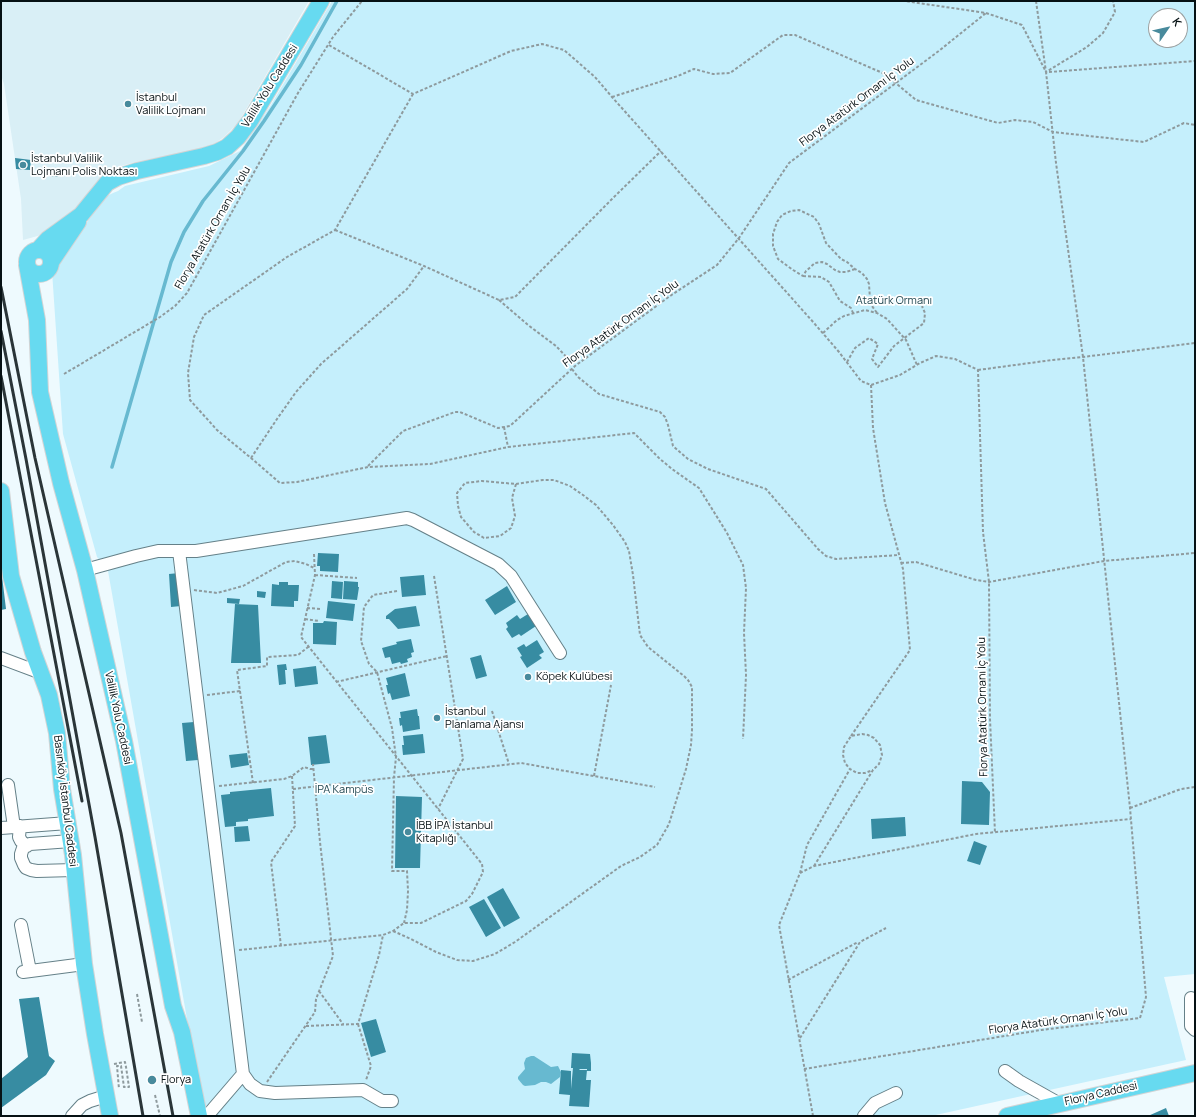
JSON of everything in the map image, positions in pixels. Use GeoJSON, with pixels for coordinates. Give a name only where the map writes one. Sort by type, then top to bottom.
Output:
{"type":"FeatureCollection","features":[{"type":"Feature","properties":{"kind":"main road","name":"Valilik Yolu Caddesi"},"geometry":{"type":"LineString","coordinates":[[81,215],[107,183],[118,177],[217,152],[227,147],[238,137],[250,120],[321,1]]}},
{"type":"Feature","properties":{"kind":"main road"},"geometry":{"type":"LineString","coordinates":[[37,320],[27,266],[28,256],[34,251],[38,250],[48,239],[81,215]]}},
{"type":"Feature","properties":{"kind":"main road"},"geometry":{"type":"LineString","coordinates":[[37,320],[39,295],[48,267],[78,222],[81,215]]}},
{"type":"Feature","properties":{"kind":"main road"},"geometry":{"type":"LineString","coordinates":[[38,250],[42,250],[48,254],[48,267]]}},
{"type":"Feature","properties":{"kind":"main road"},"geometry":{"type":"LineString","coordinates":[[27,266],[31,272],[38,274],[48,267]]}},
{"type":"Feature","properties":{"kind":"main road","name":"Valilik Yolu Caddesi"},"geometry":{"type":"LineString","coordinates":[[37,320],[40,392],[61,483],[85,570],[124,740],[172,1006],[182,1032],[199,1116]]}},
{"type":"Feature","properties":{"kind":"main road","name":"Basınköy İstanbul Caddesi"},"geometry":{"type":"LineString","coordinates":[[1,491],[11,576],[33,652],[49,695],[57,733],[62,789],[71,842],[84,964],[110,1116]]}},
{"type":"Feature","properties":{"kind":"main road","name":"Florya Caddesi"},"geometry":{"type":"LineString","coordinates":[[1007,1116],[1195,1073]]}},
{"type":"Feature","properties":{"kind":"lane"},"geometry":{"type":"LineString","coordinates":[[85,570],[158,551],[196,552],[407,518],[498,564],[511,576],[560,653]]}},
{"type":"Feature","properties":{"kind":"lane"},"geometry":{"type":"LineString","coordinates":[[179,551],[243,1074],[250,1084],[260,1091],[275,1093],[363,1090],[382,1101],[392,1101]]}},
{"type":"Feature","properties":{"kind":"lane"},"geometry":{"type":"LineString","coordinates":[[1,658],[41,673]]}},
{"type":"Feature","properties":{"kind":"lane"},"geometry":{"type":"LineString","coordinates":[[8,785],[19,837],[27,846]]}},
{"type":"Feature","properties":{"kind":"lane"},"geometry":{"type":"LineString","coordinates":[[1,828],[68,823]]}},
{"type":"Feature","properties":{"kind":"lane"},"geometry":{"type":"LineString","coordinates":[[71,842],[30,844],[23,848],[21,858],[26,868],[37,871],[74,870]]}},
{"type":"Feature","properties":{"kind":"lane"},"geometry":{"type":"LineString","coordinates":[[21,925],[26,972],[84,964]]}},
{"type":"Feature","properties":{"kind":"lane"},"geometry":{"type":"LineString","coordinates":[[1191,998],[1191,1026],[1195,1030]]}},
{"type":"Feature","properties":{"kind":"lane"},"geometry":{"type":"LineString","coordinates":[[1005,1071],[1019,1081],[1060,1104]]}},
{"type":"Feature","properties":{"kind":"lane"},"geometry":{"type":"LineString","coordinates":[[207,1116],[243,1074]]}},
{"type":"Feature","properties":{"kind":"lane"},"geometry":{"type":"LineString","coordinates":[[864,1116],[875,1103],[896,1093]]}},
{"type":"Feature","properties":{"kind":"lane"},"geometry":{"type":"LineString","coordinates":[[72,1116],[82,1105],[106,1096]]}},
{"type":"Feature","properties":{"kind":"path","name":"Florya Atatürk Ornanı İç Yolu"},"geometry":{"type":"LineString","coordinates":[[64,374],[160,317],[175,306],[187,293],[298,93],[333,37],[362,1]]}},
{"type":"Feature","properties":{"kind":"path","name":"Florya Atatürk Ornanı İç Yolu"},"geometry":{"type":"LineString","coordinates":[[905,1],[986,13],[1022,25],[1046,72]]}},
{"type":"Feature","properties":{"kind":"path","name":"Florya Atatürk Ornanı İç Yolu"},"geometry":{"type":"LineString","coordinates":[[804,1069],[1041,1030],[1140,1018],[1146,997],[1130,808],[1083,357],[1056,163],[1046,72],[1036,1]]}},
{"type":"Feature","properties":{"kind":"path"},"geometry":{"type":"LineString","coordinates":[[1046,72],[1086,47],[1103,33],[1115,12],[1113,1]]}},
{"type":"Feature","properties":{"kind":"path","name":"Florya Atatürk Ornanı İç Yolu"},"geometry":{"type":"LineString","coordinates":[[504,427],[510,426],[515,422],[575,366],[670,296],[718,265],[789,164],[986,13]]}},
{"type":"Feature","properties":{"kind":"path"},"geometry":{"type":"LineString","coordinates":[[612,96],[678,76],[694,69],[713,74],[730,73],[783,35],[795,35],[885,74],[916,100],[998,123],[1015,120],[1033,122],[1053,132],[1144,142],[1184,123],[1195,124]]}},
{"type":"Feature","properties":{"kind":"path"},"geometry":{"type":"LineString","coordinates":[[743,739],[746,675],[744,633],[746,588],[743,565],[727,533],[699,488],[666,464],[634,433],[508,447],[430,464],[368,467],[297,482],[280,483],[217,430],[190,400],[188,373],[194,337],[204,315],[287,257],[335,230],[413,94],[511,51],[542,44],[564,50],[595,77],[823,333],[861,381],[871,385],[900,375],[936,356],[955,359],[978,370],[1195,343]]}},
{"type":"Feature","properties":{"kind":"path"},"geometry":{"type":"LineString","coordinates":[[329,45],[413,94]]}},
{"type":"Feature","properties":{"kind":"path"},"geometry":{"type":"LineString","coordinates":[[1046,72],[1195,61]]}},
{"type":"Feature","properties":{"kind":"path"},"geometry":{"type":"LineString","coordinates":[[498,300],[516,297],[661,151]]}},
{"type":"Feature","properties":{"kind":"path"},"geometry":{"type":"LineString","coordinates":[[853,313],[852,308],[840,301],[829,282],[822,277],[803,276],[778,259],[773,246],[773,234],[777,222],[782,215],[791,211],[799,210],[814,217],[819,224],[826,243],[841,259],[848,262],[867,279],[872,306],[877,313]]}},
{"type":"Feature","properties":{"kind":"path"},"geometry":{"type":"LineString","coordinates":[[335,230],[424,266],[498,300],[556,346],[575,366]]}},
{"type":"Feature","properties":{"kind":"path"},"geometry":{"type":"LineString","coordinates":[[803,276],[815,263],[822,262],[840,272],[855,269]]}},
{"type":"Feature","properties":{"kind":"path"},"geometry":{"type":"LineString","coordinates":[[251,458],[276,419],[296,392],[321,364],[407,289],[424,266]]}},
{"type":"Feature","properties":{"kind":"path"},"geometry":{"type":"LineString","coordinates":[[847,362],[855,348],[869,338],[878,344],[872,359],[878,367],[894,346],[924,323],[925,314],[922,306]]}},
{"type":"Feature","properties":{"kind":"path"},"geometry":{"type":"LineString","coordinates":[[823,333],[841,318],[853,313],[865,310],[877,313],[887,318],[904,338],[917,365]]}},
{"type":"Feature","properties":{"kind":"path"},"geometry":{"type":"LineString","coordinates":[[572,369],[578,377],[599,394],[660,412],[665,417],[673,446],[688,459],[708,469],[766,489],[818,549],[826,556],[836,559],[899,555]]}},
{"type":"Feature","properties":{"kind":"path","name":"Florya Atatürk Ornanı İç Yolu"},"geometry":{"type":"LineString","coordinates":[[978,370],[983,532],[989,582],[990,719],[995,833]]}},
{"type":"Feature","properties":{"kind":"path"},"geometry":{"type":"LineString","coordinates":[[871,385],[873,428],[885,503],[903,569],[910,650],[844,747],[843,755],[845,763],[850,769],[857,773],[865,773],[873,770]]}},
{"type":"Feature","properties":{"kind":"path"},"geometry":{"type":"LineString","coordinates":[[368,467],[402,431],[455,412],[460,412],[498,428],[504,427],[508,447]]}},
{"type":"Feature","properties":{"kind":"path"},"geometry":{"type":"LineString","coordinates":[[393,931],[436,952],[457,960],[474,961],[494,954],[515,942],[620,866],[640,857],[657,845],[669,824],[684,777],[691,745],[692,687],[684,676],[648,647],[640,635],[633,575],[625,542],[596,505],[583,494],[559,481],[548,480],[516,484],[482,481],[465,483],[461,486],[457,493],[461,517],[474,532],[484,538],[500,536],[511,528],[514,516],[512,498],[516,484]]}},
{"type":"Feature","properties":{"kind":"path"},"geometry":{"type":"LineString","coordinates":[[901,563],[916,562],[976,580],[989,582],[1104,562],[1195,553]]}},
{"type":"Feature","properties":{"kind":"path"},"geometry":{"type":"LineString","coordinates":[[228,951],[383,935],[393,931],[404,923],[421,923],[466,901],[472,894],[483,872],[482,864],[301,637],[315,575],[314,554]]}},
{"type":"Feature","properties":{"kind":"path"},"geometry":{"type":"LineString","coordinates":[[184,590],[217,593],[227,591],[243,586],[286,562],[295,561],[314,568]]}},
{"type":"Feature","properties":{"kind":"path"},"geometry":{"type":"LineString","coordinates":[[315,575],[357,578]]}},
{"type":"Feature","properties":{"kind":"path"},"geometry":{"type":"LineString","coordinates":[[434,576],[463,759],[438,809]]}},
{"type":"Feature","properties":{"kind":"path"},"geometry":{"type":"LineString","coordinates":[[397,591],[373,595],[364,607],[360,641],[368,664],[377,672],[392,728],[396,757],[394,777],[392,870],[407,869],[407,910],[404,923]]}},
{"type":"Feature","properties":{"kind":"path"},"geometry":{"type":"LineString","coordinates":[[307,608],[321,609]]}},
{"type":"Feature","properties":{"kind":"path"},"geometry":{"type":"LineString","coordinates":[[304,619],[319,621]]}},
{"type":"Feature","properties":{"kind":"path"},"geometry":{"type":"LineString","coordinates":[[252,783],[237,670],[267,666],[267,657],[298,655],[309,647]]}},
{"type":"Feature","properties":{"kind":"path"},"geometry":{"type":"LineString","coordinates":[[336,682],[447,656]]}},
{"type":"Feature","properties":{"kind":"path"},"geometry":{"type":"LineString","coordinates":[[594,776],[611,685]]}},
{"type":"Feature","properties":{"kind":"path"},"geometry":{"type":"LineString","coordinates":[[197,697],[240,691]]}},
{"type":"Feature","properties":{"kind":"path"},"geometry":{"type":"LineString","coordinates":[[492,711],[509,764]]}},
{"type":"Feature","properties":{"kind":"path"},"geometry":{"type":"LineString","coordinates":[[814,866],[873,770],[879,764],[882,755],[880,746],[874,738],[862,734],[851,736]]}},
{"type":"Feature","properties":{"kind":"path"},"geometry":{"type":"LineString","coordinates":[[293,789],[521,763],[655,787]]}},
{"type":"Feature","properties":{"kind":"path"},"geometry":{"type":"LineString","coordinates":[[260,1091],[315,1012],[316,999],[333,956],[313,764]]}},
{"type":"Feature","properties":{"kind":"path"},"geometry":{"type":"LineString","coordinates":[[208,788],[284,779],[292,776],[304,767],[314,769]]}},
{"type":"Feature","properties":{"kind":"path"},"geometry":{"type":"LineString","coordinates":[[813,1116],[779,925],[800,873],[807,845],[850,769]]}},
{"type":"Feature","properties":{"kind":"path"},"geometry":{"type":"LineString","coordinates":[[281,946],[270,862],[294,826],[292,776]]}},
{"type":"Feature","properties":{"kind":"path"},"geometry":{"type":"LineString","coordinates":[[1130,808],[1181,789],[1195,787]]}},
{"type":"Feature","properties":{"kind":"path"},"geometry":{"type":"LineString","coordinates":[[800,873],[814,866],[976,834],[1131,819]]}},
{"type":"Feature","properties":{"kind":"path"},"geometry":{"type":"LineString","coordinates":[[788,980],[886,928]]}},
{"type":"Feature","properties":{"kind":"path"},"geometry":{"type":"LineString","coordinates":[[363,1090],[371,1066],[358,1024],[383,935]]}},
{"type":"Feature","properties":{"kind":"path"},"geometry":{"type":"LineString","coordinates":[[799,1039],[860,942]]}},
{"type":"Feature","properties":{"kind":"path"},"geometry":{"type":"LineString","coordinates":[[319,991],[344,1024]]}},
{"type":"Feature","properties":{"kind":"path"},"geometry":{"type":"LineString","coordinates":[[136,994],[142,1022]]}},
{"type":"Feature","properties":{"kind":"path"},"geometry":{"type":"LineString","coordinates":[[306,1026],[358,1024]]}},
{"type":"Feature","properties":{"kind":"path"},"geometry":{"type":"LineString","coordinates":[[113,1064],[125,1062],[129,1087],[124,1087],[121,1066],[117,1066],[120,1089],[116,1089],[115,1077]]}},
{"type":"Feature","properties":{"kind":"path"},"geometry":{"type":"LineString","coordinates":[[155,1095],[160,1116]]}},
{"type":"Feature","properties":{"kind":"shaded area","name":"İstanbul Valilik Lojmanı"},"geometry":{"type":"Polygon","coordinates":[[[1,1],[309,1],[238,123],[224,137],[214,144],[199,149],[106,170],[59,227],[52,232],[23,240],[21,199],[4,84],[1,75],[1,1]]]}},
{"type":"Feature","properties":{"kind":"green space","name":"Atatürk Ormanı"},"geometry":{"type":"Polygon","coordinates":[[[332,1],[1195,1],[1195,974],[1164,977],[1186,1060],[931,1116],[207,1116],[190,1036],[108,571],[97,557],[63,434],[52,271],[105,197],[125,186],[209,166],[240,151],[271,105],[332,1]]]}},
{"type":"Feature","properties":{"kind":"water"},"geometry":{"type":"Polygon","coordinates":[[[534,1056],[551,1067],[558,1066],[561,1072],[560,1077],[551,1084],[541,1082],[535,1085],[523,1085],[518,1077],[525,1069],[524,1063],[526,1058],[534,1056]]]}},
{"type":"Feature","properties":{"kind":"building","name":"İstanbul Valilik Lojmanı Polis Noktası"},"geometry":{"type":"Polygon","coordinates":[[[15,158],[31,160],[30,170],[16,169],[15,158]]]}},
{"type":"Feature","properties":{"kind":"building","name":"İstanbul Valilik Lojmanı Polis Noktası"},"geometry":{"type":"Polygon","coordinates":[[[40,168],[59,170],[58,177],[39,175],[40,168]]]}},
{"type":"Feature","properties":{"kind":"building"},"geometry":{"type":"Polygon","coordinates":[[[318,553],[339,554],[338,572],[320,571],[320,566],[317,566],[318,553]]]}},
{"type":"Feature","properties":{"kind":"building"},"geometry":{"type":"Polygon","coordinates":[[[179,573],[181,606],[171,607],[169,574],[179,573]]]}},
{"type":"Feature","properties":{"kind":"building"},"geometry":{"type":"Polygon","coordinates":[[[424,575],[426,595],[402,597],[400,577],[424,575]]]}},
{"type":"Feature","properties":{"kind":"building"},"geometry":{"type":"Polygon","coordinates":[[[1,576],[6,609],[1,610],[1,576]]]}},
{"type":"Feature","properties":{"kind":"building"},"geometry":{"type":"Polygon","coordinates":[[[332,581],[343,582],[342,599],[331,598],[332,581]]]}},
{"type":"Feature","properties":{"kind":"building"},"geometry":{"type":"Polygon","coordinates":[[[344,581],[358,582],[359,587],[357,600],[343,599],[344,581]]]}},
{"type":"Feature","properties":{"kind":"building"},"geometry":{"type":"Polygon","coordinates":[[[279,582],[288,582],[288,585],[299,585],[298,601],[294,601],[294,607],[271,606],[272,584],[279,585],[279,582]]]}},
{"type":"Feature","properties":{"kind":"building"},"geometry":{"type":"Polygon","coordinates":[[[507,586],[516,602],[495,615],[485,600],[507,586]]]}},
{"type":"Feature","properties":{"kind":"building"},"geometry":{"type":"Polygon","coordinates":[[[257,591],[266,592],[265,598],[257,597],[257,591]]]}},
{"type":"Feature","properties":{"kind":"building"},"geometry":{"type":"Polygon","coordinates":[[[227,598],[240,599],[239,604],[227,603],[227,598]]]}},
{"type":"Feature","properties":{"kind":"building"},"geometry":{"type":"Polygon","coordinates":[[[328,601],[355,604],[353,621],[326,618],[328,601]]]}},
{"type":"Feature","properties":{"kind":"building"},"geometry":{"type":"Polygon","coordinates":[[[235,604],[258,605],[261,663],[231,663],[235,604]]]}},
{"type":"Feature","properties":{"kind":"building"},"geometry":{"type":"Polygon","coordinates":[[[416,606],[420,626],[398,629],[389,619],[386,619],[386,616],[395,609],[416,606]]]}},
{"type":"Feature","properties":{"kind":"building"},"geometry":{"type":"Polygon","coordinates":[[[528,614],[536,626],[521,636],[519,634],[512,638],[506,629],[508,627],[506,623],[517,615],[520,619],[528,614]]]}},
{"type":"Feature","properties":{"kind":"building"},"geometry":{"type":"Polygon","coordinates":[[[324,621],[337,622],[336,645],[313,644],[313,623],[323,623],[324,621]]]}},
{"type":"Feature","properties":{"kind":"building"},"geometry":{"type":"Polygon","coordinates":[[[411,639],[414,652],[411,653],[412,657],[407,659],[408,662],[392,664],[390,657],[385,658],[382,648],[397,644],[396,642],[411,639]]]}},
{"type":"Feature","properties":{"kind":"building"},"geometry":{"type":"Polygon","coordinates":[[[537,640],[544,652],[539,655],[542,658],[527,668],[520,657],[522,656],[517,648],[524,644],[526,647],[537,640]]]}},
{"type":"Feature","properties":{"kind":"building"},"geometry":{"type":"Polygon","coordinates":[[[481,655],[487,676],[476,679],[470,658],[481,655]]]}},
{"type":"Feature","properties":{"kind":"building"},"geometry":{"type":"Polygon","coordinates":[[[286,664],[286,684],[279,685],[277,665],[286,664]]]}},
{"type":"Feature","properties":{"kind":"building"},"geometry":{"type":"Polygon","coordinates":[[[316,666],[318,684],[295,687],[293,669],[316,666]]]}},
{"type":"Feature","properties":{"kind":"building"},"geometry":{"type":"Polygon","coordinates":[[[405,673],[410,696],[392,700],[390,693],[388,694],[386,678],[405,673]]]}},
{"type":"Feature","properties":{"kind":"building"},"geometry":{"type":"Polygon","coordinates":[[[417,709],[420,729],[403,732],[402,725],[400,726],[400,712],[417,709]]]}},
{"type":"Feature","properties":{"kind":"building"},"geometry":{"type":"Polygon","coordinates":[[[194,722],[198,760],[186,761],[182,723],[194,722]]]}},
{"type":"Feature","properties":{"kind":"building"},"geometry":{"type":"Polygon","coordinates":[[[423,734],[425,753],[403,755],[403,736],[423,734]]]}},
{"type":"Feature","properties":{"kind":"building"},"geometry":{"type":"Polygon","coordinates":[[[326,735],[330,763],[311,765],[308,737],[326,735]]]}},
{"type":"Feature","properties":{"kind":"building"},"geometry":{"type":"Polygon","coordinates":[[[247,753],[249,765],[231,768],[229,755],[247,753]]]}},
{"type":"Feature","properties":{"kind":"building"},"geometry":{"type":"Polygon","coordinates":[[[962,781],[982,782],[990,792],[989,825],[961,824],[962,781]]]}},
{"type":"Feature","properties":{"kind":"building"},"geometry":{"type":"Polygon","coordinates":[[[271,788],[274,816],[248,819],[248,821],[236,822],[236,826],[225,827],[221,795],[230,794],[230,792],[271,788]]]}},
{"type":"Feature","properties":{"kind":"building","name":"İBB İPA İstanbul Kitaplığı"},"geometry":{"type":"Polygon","coordinates":[[[396,796],[422,797],[420,868],[395,868],[396,796]]]}},
{"type":"Feature","properties":{"kind":"building"},"geometry":{"type":"Polygon","coordinates":[[[905,817],[906,836],[872,839],[871,819],[905,817]]]}},
{"type":"Feature","properties":{"kind":"building"},"geometry":{"type":"Polygon","coordinates":[[[248,826],[250,841],[235,842],[234,827],[248,826]]]}},
{"type":"Feature","properties":{"kind":"building"},"geometry":{"type":"Polygon","coordinates":[[[974,841],[987,846],[980,865],[967,861],[974,841]]]}},
{"type":"Feature","properties":{"kind":"building"},"geometry":{"type":"Polygon","coordinates":[[[503,888],[520,918],[504,927],[487,897],[503,888]]]}},
{"type":"Feature","properties":{"kind":"building"},"geometry":{"type":"Polygon","coordinates":[[[484,899],[501,928],[486,937],[469,907],[484,899]]]}},
{"type":"Feature","properties":{"kind":"building"},"geometry":{"type":"Polygon","coordinates":[[[39,997],[49,1056],[55,1061],[46,1075],[1,1108],[1,1079],[28,1057],[19,999],[39,997]]]}},
{"type":"Feature","properties":{"kind":"building"},"geometry":{"type":"Polygon","coordinates":[[[376,1019],[386,1052],[371,1057],[361,1023],[376,1019]]]}},
{"type":"Feature","properties":{"kind":"building"},"geometry":{"type":"Polygon","coordinates":[[[572,1053],[590,1054],[591,1071],[587,1070],[586,1080],[591,1080],[589,1107],[569,1106],[570,1095],[559,1094],[561,1070],[571,1071],[571,1089],[573,1068],[571,1068],[572,1053]]]}},
{"type":"Feature","properties":{"kind":"building"},"geometry":{"type":"Polygon","coordinates":[[[1166,1108],[1169,1116],[1148,1116],[1166,1108]]]}},
{"type":"Feature","properties":{"kind":"waterway"},"geometry":{"type":"LineString","coordinates":[[112,467],[171,262],[184,232],[203,201],[243,151],[264,121],[301,65],[337,1]]}},
{"type":"Feature","properties":{"kind":"railway"},"geometry":{"type":"LineString","coordinates":[[1,287],[35,458],[121,833],[173,1116]]}},
{"type":"Feature","properties":{"kind":"railway"},"geometry":{"type":"LineString","coordinates":[[1,331],[26,459],[95,837],[143,1116]]}},
{"type":"Feature","properties":{"kind":"railway"},"geometry":{"type":"LineString","coordinates":[[1,376],[82,801]]}},
{"type":"Feature","properties":{"kind":"place","name":"İstanbul Valilik Lojmanı"},"geometry":{"type":"Point","coordinates":[128,104]}},
{"type":"Feature","properties":{"kind":"place","name":"İstanbul Valilik Lojmanı Polis Noktası"},"geometry":{"type":"Point","coordinates":[23,165]}},
{"type":"Feature","properties":{"kind":"place","name":"Köpek Kulübesi"},"geometry":{"type":"Point","coordinates":[528,677]}},
{"type":"Feature","properties":{"kind":"place","name":"İstanbul Planlama Ajansı"},"geometry":{"type":"Point","coordinates":[437,718]}},
{"type":"Feature","properties":{"kind":"place","name":"İBB İPA İstanbul Kitaplığı"},"geometry":{"type":"Point","coordinates":[408,832]}},
{"type":"Feature","properties":{"kind":"place","name":"Florya"},"geometry":{"type":"Point","coordinates":[152,1080]}},
{"type":"Feature","properties":{"kind":"park label","name":"İPA Kampüs"},"geometry":{"type":"Point","coordinates":[344,790]}}]}
